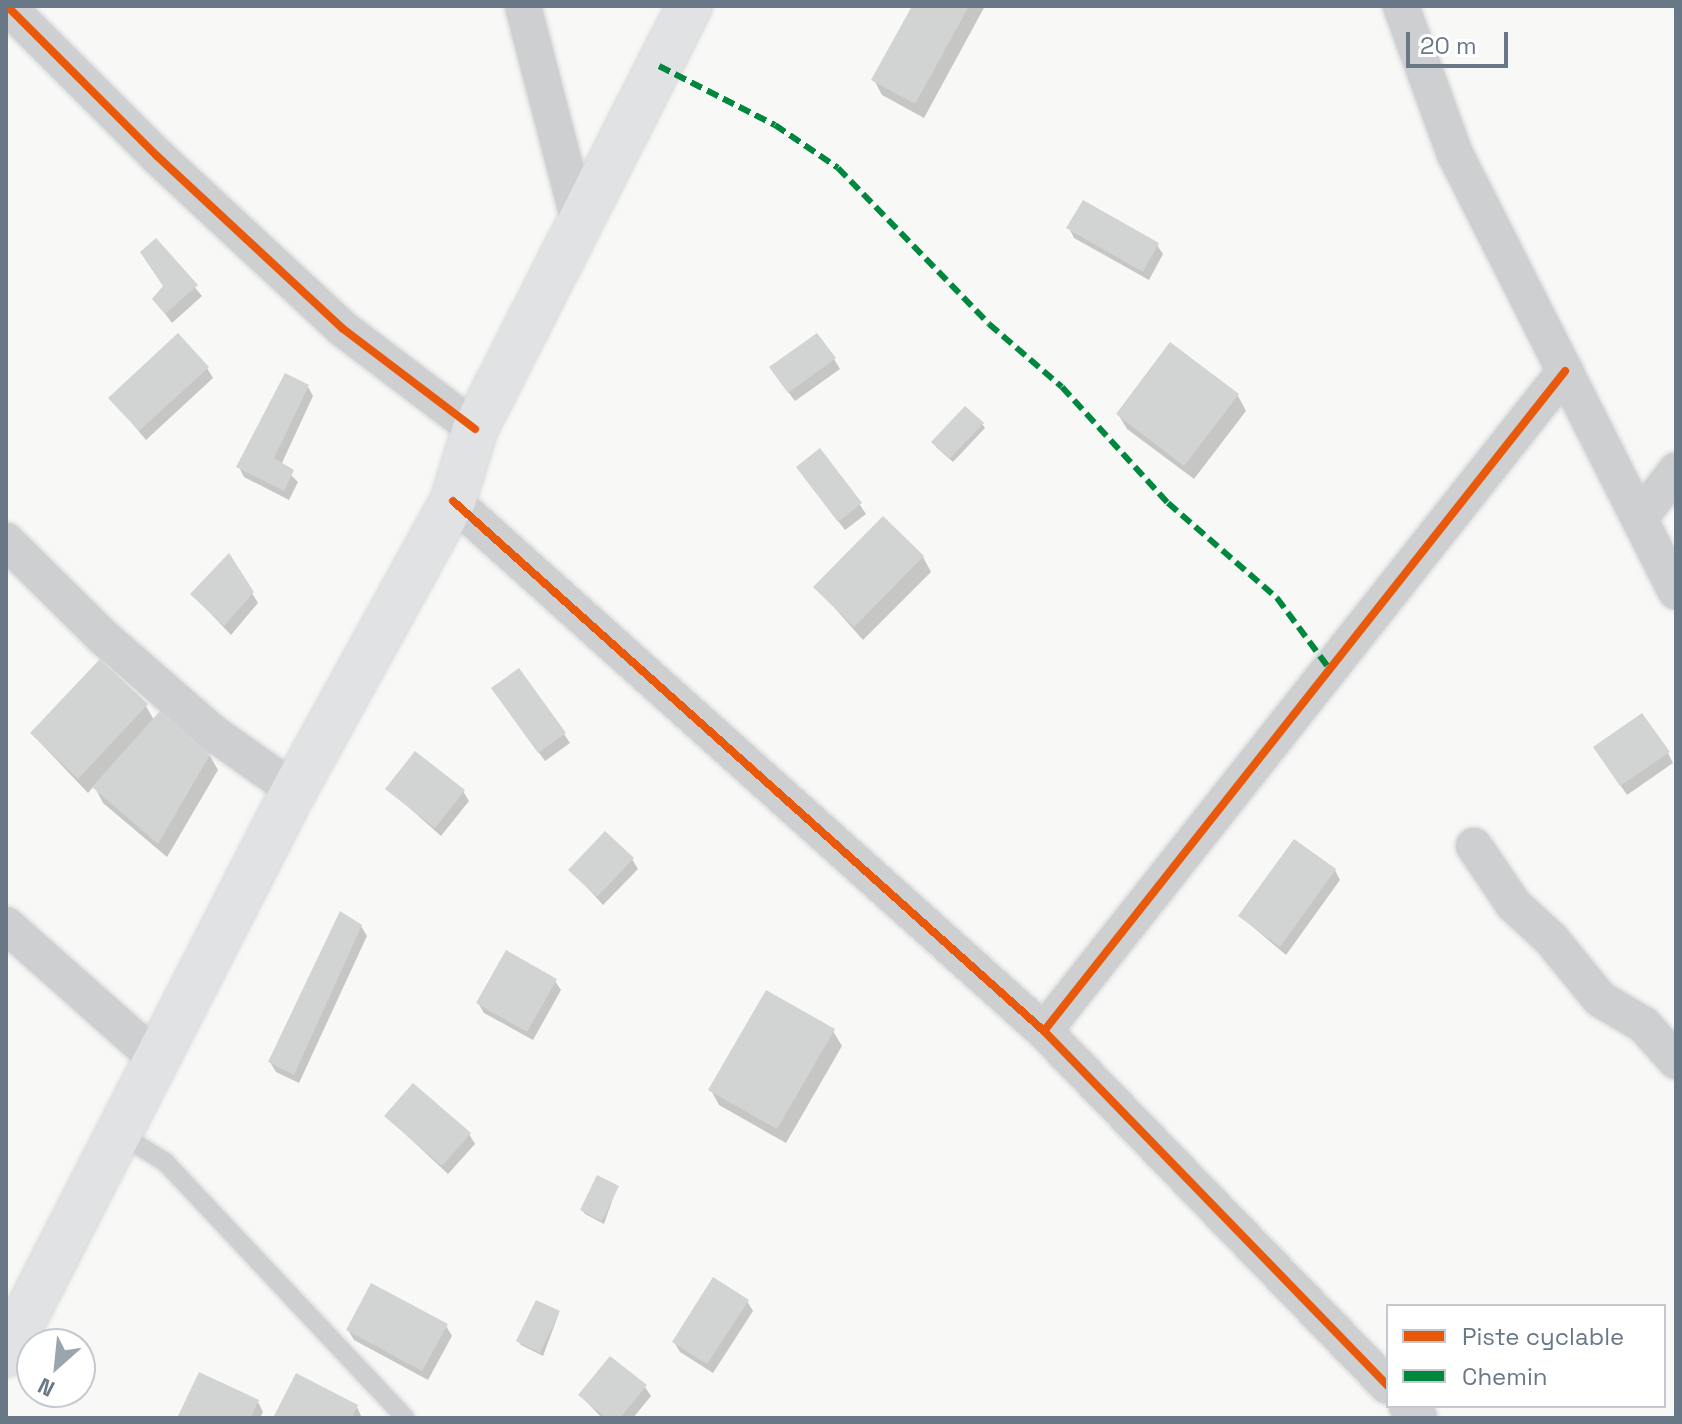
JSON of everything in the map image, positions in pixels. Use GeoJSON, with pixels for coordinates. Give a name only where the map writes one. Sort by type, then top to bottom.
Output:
{"type":"FeatureCollection","features":[{"type":"Feature","properties":{"kind":"highway"},"geometry":{"type":"LineString","coordinates":[[9,1340],[120,1134],[294,790],[453,501],[475,429],[690,6]]}},
{"type":"Feature","properties":{"kind":"street"},"geometry":{"type":"LineString","coordinates":[[7,6],[157,156],[342,328],[475,429]]}},
{"type":"Feature","properties":{"kind":"street"},"geometry":{"type":"LineString","coordinates":[[523,6],[579,221]]}},
{"type":"Feature","properties":{"kind":"street"},"geometry":{"type":"LineString","coordinates":[[1401,6],[1455,154],[1642,515],[1676,591]]}},
{"type":"Feature","properties":{"kind":"street"},"geometry":{"type":"LineString","coordinates":[[1044,1031],[1565,371]]}},
{"type":"Feature","properties":{"kind":"street"},"geometry":{"type":"LineString","coordinates":[[1642,515],[1676,471]]}},
{"type":"Feature","properties":{"kind":"street"},"geometry":{"type":"LineString","coordinates":[[453,501],[1044,1031],[1386,1384]]}},
{"type":"Feature","properties":{"kind":"street"},"geometry":{"type":"LineString","coordinates":[[6,541],[103,637],[213,733],[294,790]]}},
{"type":"Feature","properties":{"kind":"street"},"geometry":{"type":"LineString","coordinates":[[1474,846],[1514,905],[1551,939],[1600,999],[1644,1025],[1676,1061]]}},
{"type":"Feature","properties":{"kind":"street"},"geometry":{"type":"LineString","coordinates":[[6,925],[158,1060]]}},
{"type":"Feature","properties":{"kind":"lane"},"geometry":{"type":"LineString","coordinates":[[120,1134],[165,1162],[405,1418]]}},
{"type":"Feature","properties":{"kind":"building"},"geometry":{"type":"Polygon","coordinates":[[[912,6],[969,6],[915,104],[871,80],[912,6]]]}},
{"type":"Feature","properties":{"kind":"building"},"geometry":{"type":"Polygon","coordinates":[[[1083,200],[1159,243],[1143,272],[1066,228],[1083,200]]]}},
{"type":"Feature","properties":{"kind":"building"},"geometry":{"type":"Polygon","coordinates":[[[156,238],[198,285],[165,314],[152,299],[163,286],[140,252],[156,238]]]}},
{"type":"Feature","properties":{"kind":"building"},"geometry":{"type":"Polygon","coordinates":[[[178,333],[209,367],[139,431],[108,398],[178,333]]]}},
{"type":"Feature","properties":{"kind":"building"},"geometry":{"type":"Polygon","coordinates":[[[817,333],[836,358],[788,393],[769,367],[817,333]]]}},
{"type":"Feature","properties":{"kind":"building"},"geometry":{"type":"Polygon","coordinates":[[[1170,342],[1239,394],[1184,466],[1116,414],[1170,342]]]}},
{"type":"Feature","properties":{"kind":"building"},"geometry":{"type":"Polygon","coordinates":[[[285,373],[309,385],[274,458],[294,470],[284,491],[236,467],[285,373]]]}},
{"type":"Feature","properties":{"kind":"building"},"geometry":{"type":"Polygon","coordinates":[[[965,406],[984,423],[949,459],[931,442],[965,406]]]}},
{"type":"Feature","properties":{"kind":"building"},"geometry":{"type":"Polygon","coordinates":[[[820,448],[862,503],[838,522],[796,467],[820,448]]]}},
{"type":"Feature","properties":{"kind":"building"},"geometry":{"type":"Polygon","coordinates":[[[883,516],[924,556],[854,627],[813,587],[883,516]]]}},
{"type":"Feature","properties":{"kind":"building"},"geometry":{"type":"Polygon","coordinates":[[[229,553],[254,592],[224,626],[190,594],[229,553]]]}},
{"type":"Feature","properties":{"kind":"building"},"geometry":{"type":"Polygon","coordinates":[[[100,659],[148,704],[78,779],[30,733],[100,659]]]}},
{"type":"Feature","properties":{"kind":"building"},"geometry":{"type":"Polygon","coordinates":[[[519,668],[566,733],[538,753],[491,688],[519,668]]]}},
{"type":"Feature","properties":{"kind":"building"},"geometry":{"type":"Polygon","coordinates":[[[168,702],[211,753],[158,844],[92,787],[168,702]]]}},
{"type":"Feature","properties":{"kind":"building"},"geometry":{"type":"Polygon","coordinates":[[[1642,713],[1670,752],[1620,786],[1593,747],[1642,713]]]}},
{"type":"Feature","properties":{"kind":"building"},"geometry":{"type":"Polygon","coordinates":[[[415,751],[465,790],[435,828],[385,789],[415,751]]]}},
{"type":"Feature","properties":{"kind":"building"},"geometry":{"type":"Polygon","coordinates":[[[605,831],[634,858],[597,897],[568,870],[605,831]]]}},
{"type":"Feature","properties":{"kind":"building"},"geometry":{"type":"Polygon","coordinates":[[[1294,839],[1336,869],[1280,947],[1238,916],[1294,839]]]}},
{"type":"Feature","properties":{"kind":"building"},"geometry":{"type":"Polygon","coordinates":[[[340,911],[362,925],[294,1075],[268,1062],[340,911]]]}},
{"type":"Feature","properties":{"kind":"building"},"geometry":{"type":"Polygon","coordinates":[[[506,950],[557,979],[527,1032],[476,1003],[506,950]]]}},
{"type":"Feature","properties":{"kind":"building"},"geometry":{"type":"Polygon","coordinates":[[[766,990],[835,1029],[777,1129],[708,1090],[766,990]]]}},
{"type":"Feature","properties":{"kind":"building"},"geometry":{"type":"Polygon","coordinates":[[[413,1083],[471,1133],[442,1166],[384,1116],[413,1083]]]}},
{"type":"Feature","properties":{"kind":"building"},"geometry":{"type":"Polygon","coordinates":[[[597,1175],[619,1186],[602,1221],[580,1210],[597,1175]]]}},
{"type":"Feature","properties":{"kind":"building"},"geometry":{"type":"Polygon","coordinates":[[[713,1277],[749,1300],[707,1364],[672,1342],[713,1277]]]}},
{"type":"Feature","properties":{"kind":"building"},"geometry":{"type":"Polygon","coordinates":[[[371,1283],[448,1324],[422,1371],[346,1330],[371,1283]]]}},
{"type":"Feature","properties":{"kind":"building"},"geometry":{"type":"Polygon","coordinates":[[[536,1300],[560,1311],[540,1353],[516,1341],[536,1300]]]}},
{"type":"Feature","properties":{"kind":"building"},"geometry":{"type":"Polygon","coordinates":[[[610,1356],[647,1385],[620,1418],[606,1418],[578,1395],[610,1356]]]}},
{"type":"Feature","properties":{"kind":"building"},"geometry":{"type":"Polygon","coordinates":[[[199,1372],[259,1400],[251,1418],[177,1418],[199,1372]]]}},
{"type":"Feature","properties":{"kind":"building"},"geometry":{"type":"Polygon","coordinates":[[[296,1373],[358,1405],[352,1418],[273,1418],[296,1373]]]}},
{"type":"Feature","properties":{"kind":"marked path"},"geometry":{"type":"LineString","coordinates":[[659,66],[775,125],[838,168],[989,324],[1062,387],[1168,503],[1277,598],[1328,667]]}},
{"type":"Feature","properties":{"kind":"cycle path"},"geometry":{"type":"LineString","coordinates":[[7,6],[157,156],[342,328],[475,429]]}},
{"type":"Feature","properties":{"kind":"cycle path"},"geometry":{"type":"LineString","coordinates":[[1044,1031],[1565,371]]}},
{"type":"Feature","properties":{"kind":"cycle path"},"geometry":{"type":"LineString","coordinates":[[453,501],[1044,1031],[1386,1384]]}}]}
